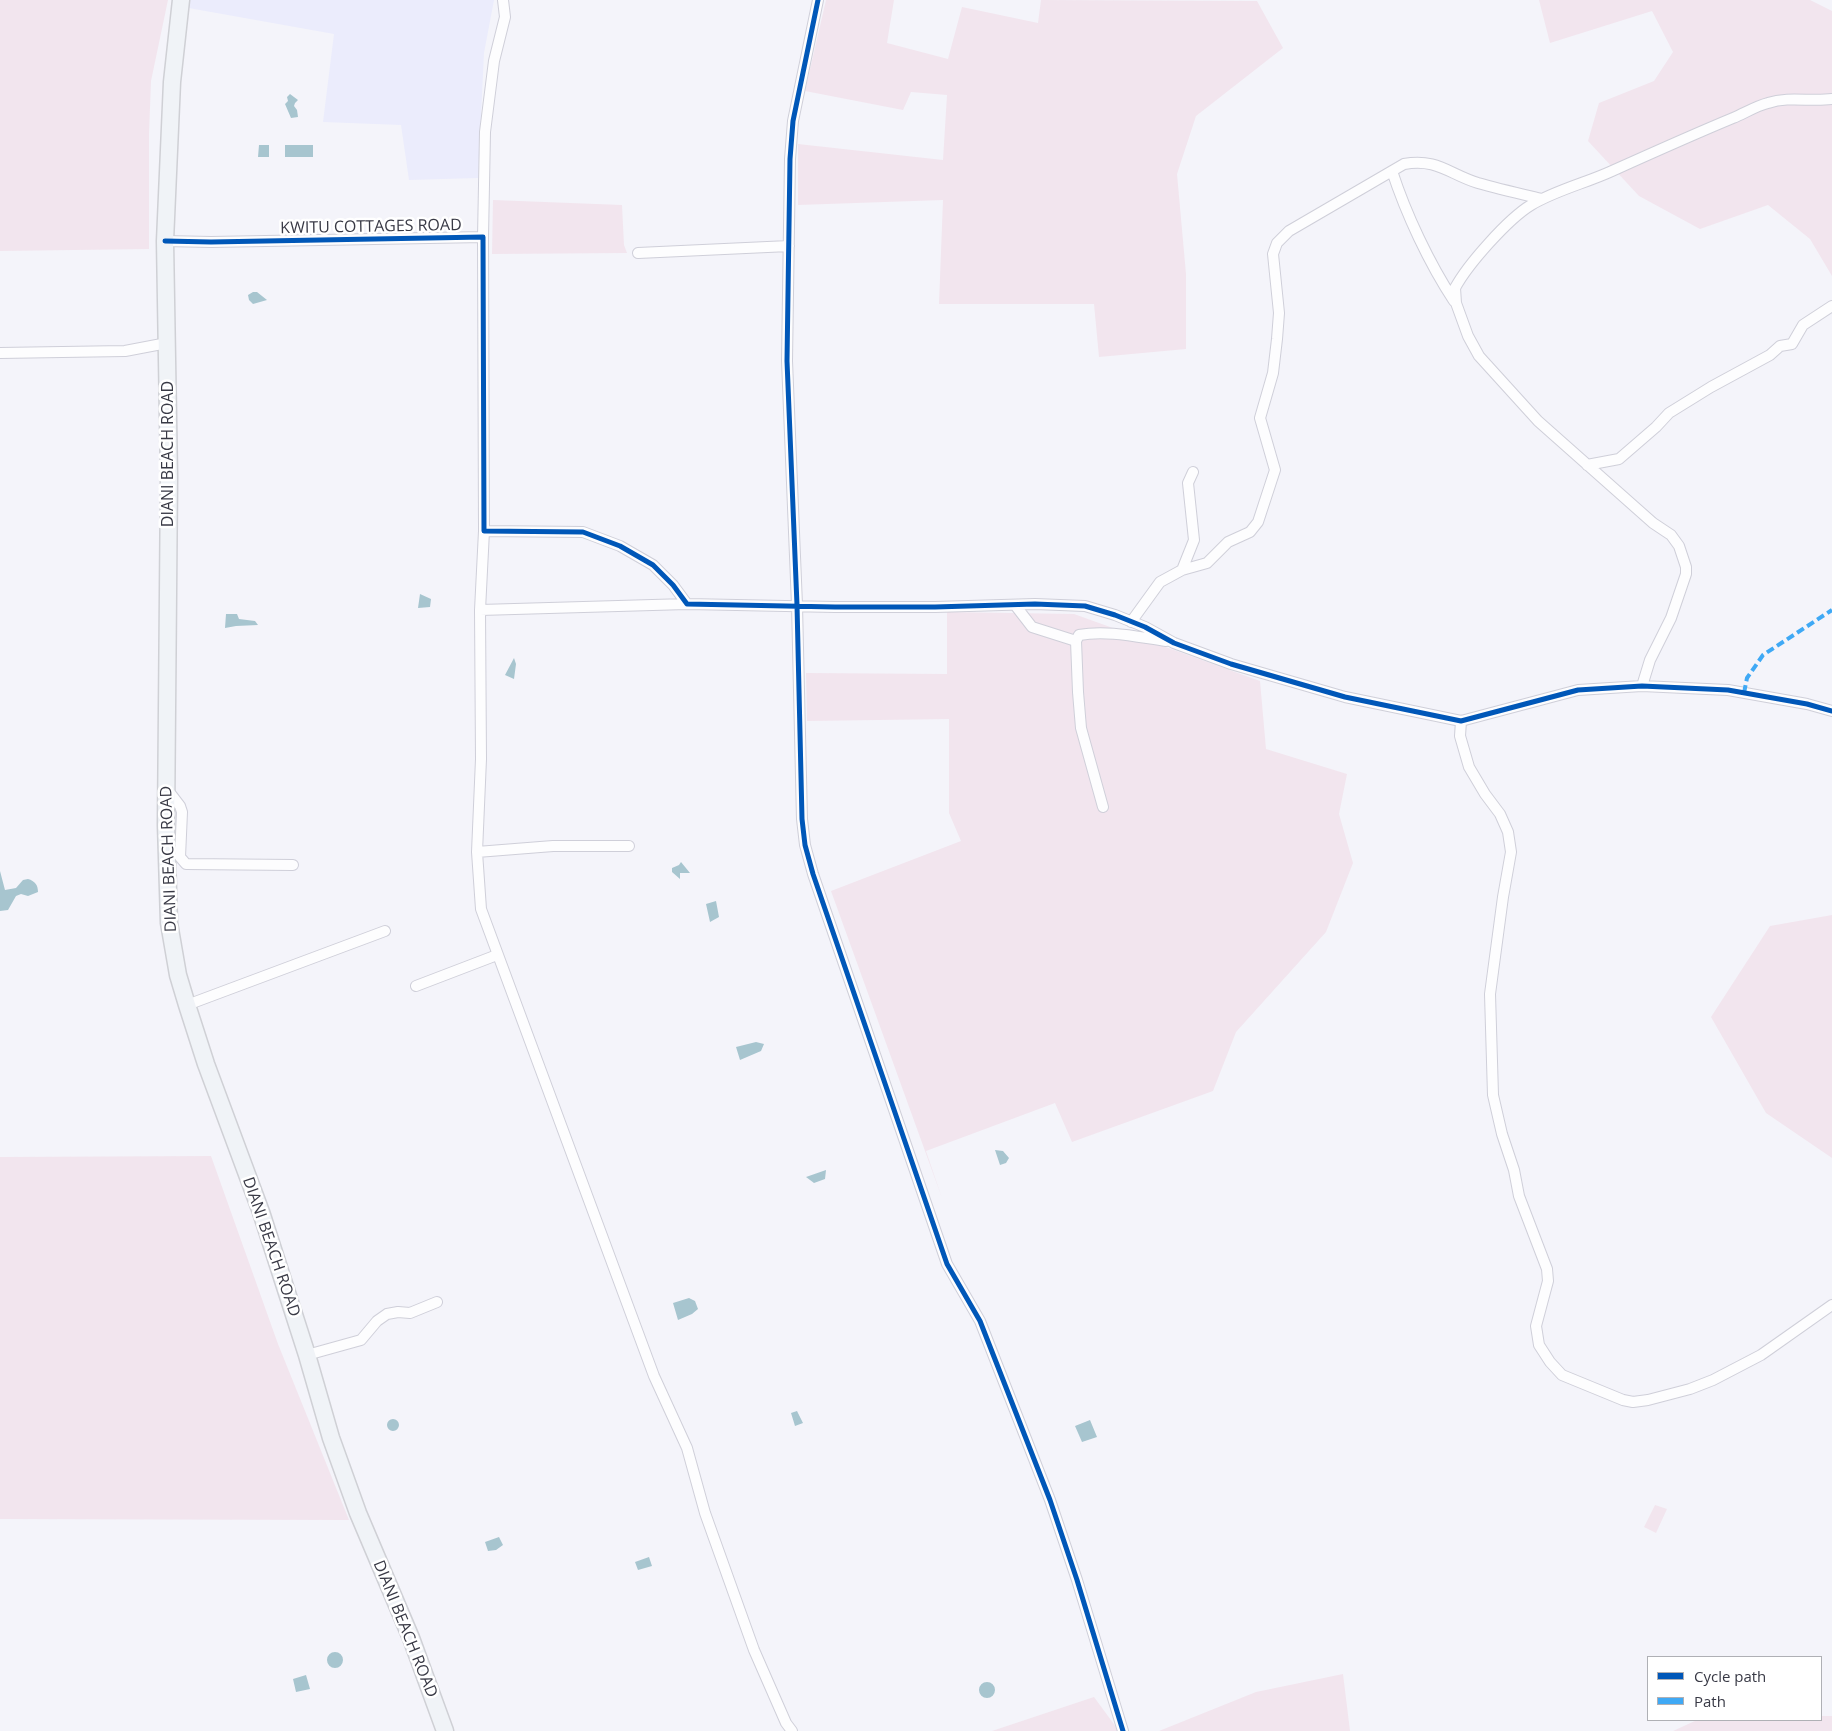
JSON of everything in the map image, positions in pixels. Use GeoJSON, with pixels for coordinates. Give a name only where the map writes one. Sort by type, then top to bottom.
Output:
{"type":"FeatureCollection","features":[{"type":"Feature","properties":{"kind":"main road","name":"DIANI BEACH ROAD"},"geometry":{"type":"LineString","coordinates":[[181,0],[172,82],[165,241],[170,477],[166,825],[169,923],[178,975],[187,1005],[261,1212],[346,1483],[411,1638],[445,1731]]}},
{"type":"Feature","properties":{"kind":"street"},"geometry":{"type":"LineString","coordinates":[[483,237],[485,132],[494,62],[505,17],[502,0]]}},
{"type":"Feature","properties":{"kind":"street"},"geometry":{"type":"LineString","coordinates":[[818,0],[793,121],[790,158],[787,361],[797,606],[802,819],[805,845],[947,1264],[980,1321],[1050,1500],[1123,1731]]}},
{"type":"Feature","properties":{"kind":"street"},"geometry":{"type":"LineString","coordinates":[[1642,686],[1650,660],[1684,582],[1686,567],[1679,546],[1671,535],[1653,523],[1538,420],[1480,356],[1468,336],[1458,309],[1454,292],[1456,285],[1486,246],[1507,224],[1530,205],[1542,199],[1610,172],[1674,142],[1768,103],[1794,99],[1820,101],[1832,99]]}},
{"type":"Feature","properties":{"kind":"street"},"geometry":{"type":"LineString","coordinates":[[1131,622],[1160,582],[1182,570],[1207,563],[1228,542],[1250,532],[1258,522],[1275,470],[1260,418],[1273,373],[1277,339],[1279,313],[1273,254],[1277,243],[1289,232],[1404,164],[1417,162],[1437,165],[1476,182],[1542,199]]}},
{"type":"Feature","properties":{"kind":"street"},"geometry":{"type":"LineString","coordinates":[[1392,171],[1438,277],[1458,309]]}},
{"type":"Feature","properties":{"kind":"street","name":"KWITU COTTAGES ROAD"},"geometry":{"type":"LineString","coordinates":[[165,241],[211,242],[483,237],[489,530],[480,610],[482,758],[477,852],[480,909],[654,1376],[687,1448],[706,1513],[754,1650],[786,1723],[792,1731]]}},
{"type":"Feature","properties":{"kind":"street"},"geometry":{"type":"LineString","coordinates":[[638,253],[789,246]]}},
{"type":"Feature","properties":{"kind":"street"},"geometry":{"type":"LineString","coordinates":[[1587,465],[1619,459],[1656,427],[1669,413],[1770,354],[1780,346],[1792,344],[1803,325],[1832,306]]}},
{"type":"Feature","properties":{"kind":"street"},"geometry":{"type":"LineString","coordinates":[[0,352],[125,351],[167,343]]}},
{"type":"Feature","properties":{"kind":"street"},"geometry":{"type":"LineString","coordinates":[[1182,570],[1194,540],[1188,483],[1193,472]]}},
{"type":"Feature","properties":{"kind":"street"},"geometry":{"type":"LineString","coordinates":[[489,530],[583,532],[620,546],[653,565],[673,585],[686,604]]}},
{"type":"Feature","properties":{"kind":"street"},"geometry":{"type":"LineString","coordinates":[[480,610],[686,604],[935,608],[1015,605],[1085,606],[1115,615],[1174,642],[1231,664],[1345,696],[1461,721],[1578,690],[1642,686],[1728,690],[1807,704],[1832,711]]}},
{"type":"Feature","properties":{"kind":"street"},"geometry":{"type":"LineString","coordinates":[[1015,605],[1032,627],[1076,640]]}},
{"type":"Feature","properties":{"kind":"street"},"geometry":{"type":"LineString","coordinates":[[1103,807],[1081,728],[1076,640],[1078,635],[1092,632],[1174,642]]}},
{"type":"Feature","properties":{"kind":"street"},"geometry":{"type":"LineString","coordinates":[[1461,721],[1460,736],[1469,767],[1485,794],[1500,814],[1508,832],[1511,852],[1490,994],[1493,1086],[1502,1134],[1514,1170],[1519,1196],[1548,1269],[1548,1281],[1536,1326],[1539,1345],[1550,1362],[1562,1374],[1623,1400],[1633,1402],[1690,1389],[1713,1380],[1761,1355],[1832,1306]]}},
{"type":"Feature","properties":{"kind":"street"},"geometry":{"type":"LineString","coordinates":[[167,788],[182,812],[180,856],[186,864],[293,865]]}},
{"type":"Feature","properties":{"kind":"street"},"geometry":{"type":"LineString","coordinates":[[477,852],[553,846],[629,846]]}},
{"type":"Feature","properties":{"kind":"street"},"geometry":{"type":"LineString","coordinates":[[187,1005],[385,931]]}},
{"type":"Feature","properties":{"kind":"street"},"geometry":{"type":"LineString","coordinates":[[416,986],[498,955]]}},
{"type":"Feature","properties":{"kind":"street"},"geometry":{"type":"LineString","coordinates":[[307,1355],[361,1340],[377,1321],[387,1314],[398,1312],[410,1313],[436,1302]]}},
{"type":"Feature","properties":{"kind":"shaded area"},"geometry":{"type":"Polygon","coordinates":[[[0,0],[168,0],[151,81],[149,249],[0,251],[0,0]]]}},
{"type":"Feature","properties":{"kind":"shaded area"},"geometry":{"type":"Polygon","coordinates":[[[185,0],[494,0],[484,53],[478,178],[409,180],[401,125],[323,122],[334,34],[183,7],[185,0]]]}},
{"type":"Feature","properties":{"kind":"shaded area"},"geometry":{"type":"Polygon","coordinates":[[[826,0],[894,0],[887,43],[948,59],[962,7],[1038,23],[1041,0],[1257,1],[1283,48],[1196,116],[1177,174],[1186,274],[1186,349],[1099,357],[1094,304],[939,304],[943,200],[798,205],[798,144],[943,160],[947,95],[911,92],[903,110],[805,91],[826,0]]]}},
{"type":"Feature","properties":{"kind":"shaded area"},"geometry":{"type":"Polygon","coordinates":[[[1539,0],[1810,0],[1832,11],[1832,276],[1810,239],[1768,205],[1700,229],[1639,196],[1588,141],[1599,103],[1654,81],[1673,52],[1652,11],[1550,43],[1539,0]]]}},
{"type":"Feature","properties":{"kind":"shaded area"},"geometry":{"type":"Polygon","coordinates":[[[290,94],[298,100],[294,106],[298,117],[291,118],[285,104],[290,94]]]}},
{"type":"Feature","properties":{"kind":"shaded area"},"geometry":{"type":"Polygon","coordinates":[[[259,145],[269,145],[269,157],[258,157],[259,145]]]}},
{"type":"Feature","properties":{"kind":"shaded area"},"geometry":{"type":"Polygon","coordinates":[[[285,145],[313,145],[313,157],[285,157],[285,145]]]}},
{"type":"Feature","properties":{"kind":"shaded area"},"geometry":{"type":"Polygon","coordinates":[[[493,200],[622,205],[624,245],[627,253],[492,254],[493,200]]]}},
{"type":"Feature","properties":{"kind":"shaded area"},"geometry":{"type":"Polygon","coordinates":[[[257,292],[267,300],[253,304],[249,300],[248,295],[257,292]]]}},
{"type":"Feature","properties":{"kind":"shaded area"},"geometry":{"type":"Polygon","coordinates":[[[420,594],[431,599],[430,607],[418,608],[420,594]]]}},
{"type":"Feature","properties":{"kind":"shaded area"},"geometry":{"type":"Polygon","coordinates":[[[947,612],[1074,614],[1260,681],[1266,749],[1347,774],[1339,814],[1353,863],[1326,932],[1236,1032],[1213,1091],[1072,1142],[1055,1103],[926,1151],[942,1198],[831,891],[961,841],[949,813],[949,719],[807,721],[806,673],[947,674],[947,612]]]}},
{"type":"Feature","properties":{"kind":"shaded area"},"geometry":{"type":"Polygon","coordinates":[[[226,614],[237,614],[239,619],[255,621],[258,625],[225,628],[226,614]]]}},
{"type":"Feature","properties":{"kind":"shaded area"},"geometry":{"type":"Polygon","coordinates":[[[514,658],[516,664],[514,679],[505,675],[514,658]]]}},
{"type":"Feature","properties":{"kind":"shaded area"},"geometry":{"type":"Polygon","coordinates":[[[681,862],[690,873],[680,873],[680,879],[672,872],[672,868],[681,862]]]}},
{"type":"Feature","properties":{"kind":"shaded area"},"geometry":{"type":"Polygon","coordinates":[[[0,871],[5,890],[16,888],[23,880],[28,879],[36,884],[38,892],[28,896],[21,894],[16,896],[8,910],[0,911],[0,871]]]}},
{"type":"Feature","properties":{"kind":"shaded area"},"geometry":{"type":"Polygon","coordinates":[[[716,901],[719,917],[710,922],[706,904],[716,901]]]}},
{"type":"Feature","properties":{"kind":"shaded area"},"geometry":{"type":"Polygon","coordinates":[[[1832,915],[1832,1158],[1766,1113],[1711,1017],[1770,926],[1832,915]]]}},
{"type":"Feature","properties":{"kind":"shaded area"},"geometry":{"type":"Polygon","coordinates":[[[756,1042],[764,1044],[761,1051],[740,1060],[736,1047],[756,1042]]]}},
{"type":"Feature","properties":{"kind":"shaded area"},"geometry":{"type":"Polygon","coordinates":[[[995,1150],[1003,1151],[1009,1158],[1006,1163],[1000,1165],[995,1150]]]}},
{"type":"Feature","properties":{"kind":"shaded area"},"geometry":{"type":"Polygon","coordinates":[[[211,1156],[278,1344],[349,1520],[0,1519],[0,1157],[211,1156]]]}},
{"type":"Feature","properties":{"kind":"shaded area"},"geometry":{"type":"Polygon","coordinates":[[[826,1170],[825,1179],[814,1183],[806,1177],[826,1170]]]}},
{"type":"Feature","properties":{"kind":"shaded area"},"geometry":{"type":"Polygon","coordinates":[[[689,1298],[695,1301],[698,1309],[678,1320],[673,1303],[689,1298]]]}},
{"type":"Feature","properties":{"kind":"shaded area"},"geometry":{"type":"Polygon","coordinates":[[[797,1411],[803,1423],[795,1426],[791,1413],[797,1411]]]}},
{"type":"Feature","properties":{"kind":"shaded area"},"geometry":{"type":"Polygon","coordinates":[[[391,1419],[395,1419],[399,1425],[395,1431],[391,1431],[387,1427],[387,1423],[391,1419]]]}},
{"type":"Feature","properties":{"kind":"shaded area"},"geometry":{"type":"Polygon","coordinates":[[[1090,1420],[1097,1437],[1082,1442],[1075,1426],[1090,1420]]]}},
{"type":"Feature","properties":{"kind":"shaded area"},"geometry":{"type":"Polygon","coordinates":[[[1655,1505],[1667,1509],[1656,1533],[1644,1527],[1655,1505]]]}},
{"type":"Feature","properties":{"kind":"shaded area"},"geometry":{"type":"Polygon","coordinates":[[[499,1537],[503,1545],[496,1550],[488,1551],[485,1542],[499,1537]]]}},
{"type":"Feature","properties":{"kind":"shaded area"},"geometry":{"type":"Polygon","coordinates":[[[649,1557],[652,1566],[638,1570],[635,1562],[649,1557]]]}},
{"type":"Feature","properties":{"kind":"shaded area"},"geometry":{"type":"Polygon","coordinates":[[[335,1652],[343,1660],[335,1668],[327,1660],[335,1652]]]}},
{"type":"Feature","properties":{"kind":"shaded area"},"geometry":{"type":"Polygon","coordinates":[[[1343,1674],[1350,1731],[1159,1731],[1256,1692],[1343,1674]]]}},
{"type":"Feature","properties":{"kind":"shaded area"},"geometry":{"type":"Polygon","coordinates":[[[306,1675],[310,1689],[296,1692],[293,1679],[306,1675]]]}},
{"type":"Feature","properties":{"kind":"shaded area"},"geometry":{"type":"Polygon","coordinates":[[[984,1682],[990,1682],[995,1687],[993,1696],[984,1698],[979,1693],[979,1687],[984,1682]]]}},
{"type":"Feature","properties":{"kind":"shaded area"},"geometry":{"type":"Polygon","coordinates":[[[1094,1697],[1119,1731],[992,1731],[1094,1697]]]}},
{"type":"Feature","properties":{"kind":"shaded area"},"geometry":{"type":"Polygon","coordinates":[[[1822,1716],[1832,1716],[1832,1731],[1673,1731],[1695,1721],[1822,1721],[1822,1716]]]}},
{"type":"Feature","properties":{"kind":"marked path"},"geometry":{"type":"LineString","coordinates":[[1744,693],[1747,678],[1763,655],[1832,610]]}},
{"type":"Feature","properties":{"kind":"cycle path"},"geometry":{"type":"LineString","coordinates":[[818,0],[793,121],[790,159],[787,361],[797,605],[802,819],[805,845],[813,874],[947,1264],[980,1321],[1050,1500],[1077,1580],[1123,1731]]}},
{"type":"Feature","properties":{"kind":"cycle path"},"geometry":{"type":"LineString","coordinates":[[165,241],[211,242],[483,237],[484,531],[583,532],[620,546],[653,565],[673,585],[687,604],[835,607],[1035,604],[1085,606],[1115,615],[1145,627],[1174,643],[1231,664],[1345,697],[1461,721],[1578,690],[1642,686],[1728,690],[1807,704],[1832,711]]}}]}
